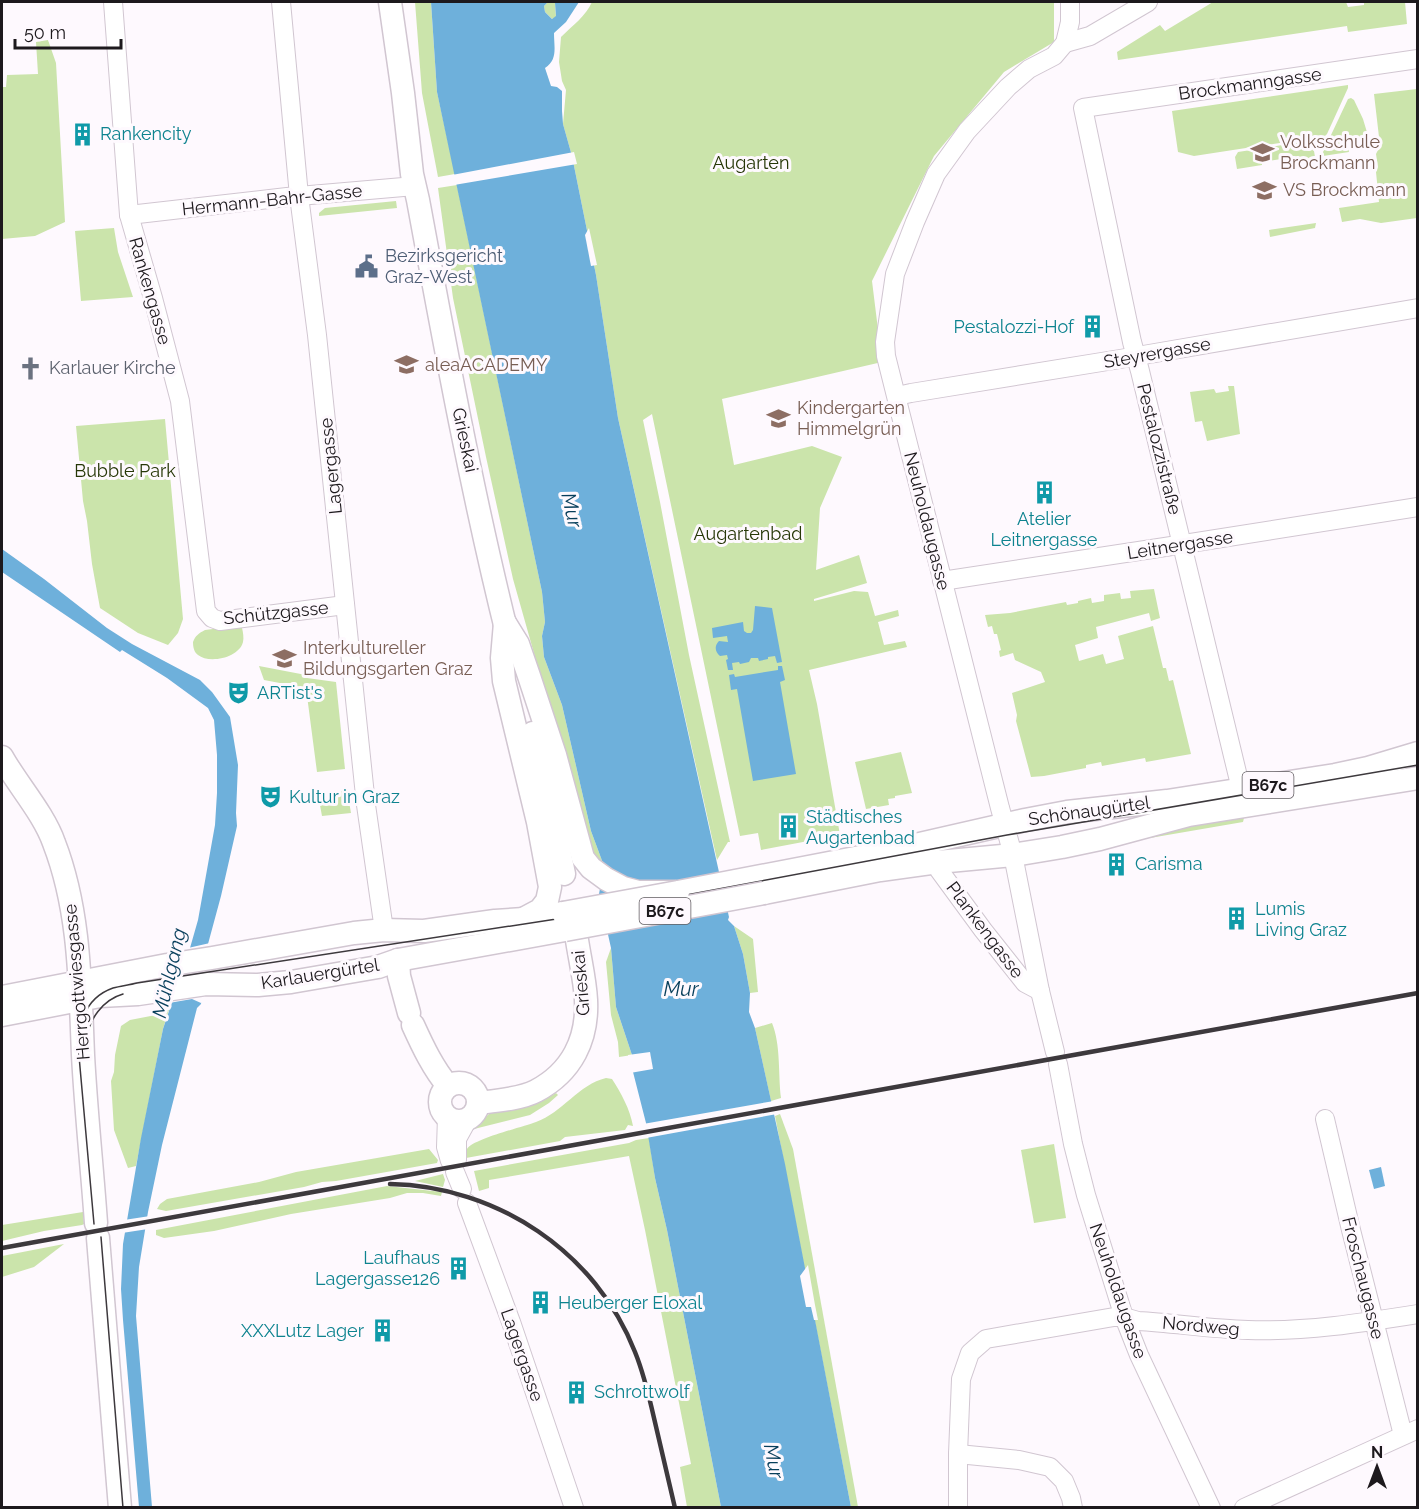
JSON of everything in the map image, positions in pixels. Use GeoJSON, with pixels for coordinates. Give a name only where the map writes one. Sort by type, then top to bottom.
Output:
{"type":"FeatureCollection","features":[{"type":"Feature","properties":{"kind":"main road","name":"Grieskai"},"geometry":{"type":"LineString","coordinates":[[390,2],[415,186],[449,366],[505,623],[545,783],[586,999],[585,1022],[579,1045],[572,1060],[561,1073],[535,1092],[464,1113]]}},
{"type":"Feature","properties":{"kind":"main road"},"geometry":{"type":"LineString","coordinates":[[505,623],[518,644],[555,755],[583,858],[591,868],[615,883],[638,892],[678,892]]}},
{"type":"Feature","properties":{"kind":"main road"},"geometry":{"type":"LineString","coordinates":[[505,623],[502,658],[504,681],[538,822],[550,887],[547,902],[540,910],[524,919]]}},
{"type":"Feature","properties":{"kind":"main road","name":"Schönaugürtel"},"geometry":{"type":"LineString","coordinates":[[763,884],[876,854],[1067,812],[1167,801],[1335,775],[1418,753]]}},
{"type":"Feature","properties":{"kind":"main road","name":"Herrgottwiesgasse"},"geometry":{"type":"LineString","coordinates":[[2,757],[54,841],[71,898],[75,925],[120,1508]]}},
{"type":"Feature","properties":{"kind":"main road","name":"Schönaugürtel"},"geometry":{"type":"LineString","coordinates":[[763,884],[832,879],[938,862],[1013,855],[1100,839],[1189,815],[1418,778]]}},
{"type":"Feature","properties":{"kind":"main road","name":"B67c"},"geometry":{"type":"LineString","coordinates":[[567,907],[763,884]]}},
{"type":"Feature","properties":{"kind":"main road","name":"B67c"},"geometry":{"type":"LineString","coordinates":[[567,907],[678,892],[763,884]]}},
{"type":"Feature","properties":{"kind":"main road","name":"Karlauergürtel"},"geometry":{"type":"LineString","coordinates":[[2,1016],[179,963],[354,933],[424,930],[524,919],[567,907]]}},
{"type":"Feature","properties":{"kind":"main road","name":"Karlauergürtel"},"geometry":{"type":"LineString","coordinates":[[2,997],[80,991],[100,996],[138,994],[206,984],[258,985],[291,982],[378,967],[567,907]]}},
{"type":"Feature","properties":{"kind":"main road"},"geometry":{"type":"LineString","coordinates":[[398,960],[399,976],[411,1019],[423,1047],[448,1086]]}},
{"type":"Feature","properties":{"kind":"main road"},"geometry":{"type":"LineString","coordinates":[[458,1083],[468,1085],[476,1093],[464,1113],[442,1112],[440,1100],[442,1092],[448,1086],[458,1083]]}},
{"type":"Feature","properties":{"kind":"street","name":"Rankengasse"},"geometry":{"type":"LineString","coordinates":[[113,2],[129,215],[180,401],[205,606],[208,614]]}},
{"type":"Feature","properties":{"kind":"street","name":"Lagergasse"},"geometry":{"type":"LineString","coordinates":[[281,2],[299,196],[317,335],[366,805],[384,930]]}},
{"type":"Feature","properties":{"kind":"street"},"geometry":{"type":"LineString","coordinates":[[1075,2],[1065,43],[1090,36],[1148,2]]}},
{"type":"Feature","properties":{"kind":"street","name":"Neuholdaugasse"},"geometry":{"type":"LineString","coordinates":[[1065,43],[1054,56],[1029,69],[1008,87],[967,131],[936,174],[895,274],[885,342],[886,356],[1013,855],[1057,1058],[1073,1144],[1086,1195],[1124,1317],[1139,1355],[1211,1508]]}},
{"type":"Feature","properties":{"kind":"street","name":"Brockmanngasse"},"geometry":{"type":"LineString","coordinates":[[1083,108],[1418,59]]}},
{"type":"Feature","properties":{"kind":"street","name":"Pestalozzistraße"},"geometry":{"type":"LineString","coordinates":[[1083,108],[1136,356],[1241,789]]}},
{"type":"Feature","properties":{"kind":"street","name":"Hermann-Bahr-Gasse"},"geometry":{"type":"LineString","coordinates":[[129,215],[415,186]]}},
{"type":"Feature","properties":{"kind":"street","name":"Steyrergasse"},"geometry":{"type":"LineString","coordinates":[[897,396],[1418,308]]}},
{"type":"Feature","properties":{"kind":"street","name":"Leitnergasse"},"geometry":{"type":"LineString","coordinates":[[942,581],[1418,507]]}},
{"type":"Feature","properties":{"kind":"street","name":"Schützgasse"},"geometry":{"type":"LineString","coordinates":[[208,614],[220,621],[345,605]]}},
{"type":"Feature","properties":{"kind":"street","name":"Plankengasse"},"geometry":{"type":"LineString","coordinates":[[938,862],[939,870],[1025,983],[1041,991]]}},
{"type":"Feature","properties":{"kind":"street","name":"Lagergasse"},"geometry":{"type":"LineString","coordinates":[[464,1113],[446,1147],[511,1322],[574,1508]]}},
{"type":"Feature","properties":{"kind":"street","name":"Froschaugasse"},"geometry":{"type":"LineString","coordinates":[[1325,1119],[1374,1321],[1411,1432]]}},
{"type":"Feature","properties":{"kind":"street","name":"Nordweg"},"geometry":{"type":"LineString","coordinates":[[958,1454],[961,1378],[970,1353],[986,1339],[1114,1317],[1248,1330],[1298,1329],[1418,1314]]}},
{"type":"Feature","properties":{"kind":"street"},"geometry":{"type":"LineString","coordinates":[[1244,1508],[1411,1432]]}},
{"type":"Feature","properties":{"kind":"street"},"geometry":{"type":"LineString","coordinates":[[958,1508],[958,1454],[1019,1460],[1050,1467],[1064,1481],[1073,1508]]}},
{"type":"Feature","properties":{"kind":"green space"},"geometry":{"type":"Polygon","coordinates":[[[415,2],[431,2],[437,92],[455,174],[438,177],[422,93],[415,2]]]}},
{"type":"Feature","properties":{"kind":"green space"},"geometry":{"type":"Polygon","coordinates":[[[548,2],[555,3],[556,17],[552,19],[545,12],[544,6],[548,2]]]}},
{"type":"Feature","properties":{"kind":"green space","name":"Augarten"},"geometry":{"type":"Polygon","coordinates":[[[592,2],[1054,2],[1054,42],[1004,72],[934,156],[872,281],[882,362],[722,399],[734,465],[812,446],[842,457],[820,508],[816,570],[859,555],[867,583],[814,599],[814,601],[854,591],[868,592],[875,616],[898,610],[899,616],[878,622],[884,645],[905,641],[907,647],[809,670],[840,835],[761,850],[758,833],[740,836],[652,414],[643,420],[689,655],[730,842],[717,860],[618,418],[596,275],[572,156],[563,124],[566,90],[559,62],[561,37],[592,2]]]}},
{"type":"Feature","properties":{"kind":"green space"},"geometry":{"type":"Polygon","coordinates":[[[1213,2],[1346,2],[1348,7],[1364,5],[1364,2],[1405,2],[1407,24],[1348,32],[1347,26],[1118,60],[1117,52],[1160,25],[1165,31],[1213,2]]]}},
{"type":"Feature","properties":{"kind":"green space"},"geometry":{"type":"Polygon","coordinates":[[[48,40],[56,63],[65,222],[35,236],[2,239],[2,87],[6,87],[7,75],[38,74],[36,42],[48,40]]]}},
{"type":"Feature","properties":{"kind":"green space"},"geometry":{"type":"Polygon","coordinates":[[[1348,85],[1325,136],[1194,156],[1178,152],[1172,111],[1348,85]]]}},
{"type":"Feature","properties":{"kind":"green space"},"geometry":{"type":"Polygon","coordinates":[[[1417,89],[1417,218],[1381,223],[1360,219],[1342,222],[1339,208],[1379,202],[1376,154],[1379,137],[1374,94],[1417,89]]]}},
{"type":"Feature","properties":{"kind":"green space"},"geometry":{"type":"Polygon","coordinates":[[[1351,98],[1363,119],[1369,139],[1347,142],[1349,152],[1323,156],[1348,99],[1351,98]]]}},
{"type":"Feature","properties":{"kind":"green space"},"geometry":{"type":"Polygon","coordinates":[[[1308,141],[1313,145],[1315,157],[1295,160],[1294,157],[1237,169],[1235,157],[1238,152],[1308,141]]]}},
{"type":"Feature","properties":{"kind":"green space"},"geometry":{"type":"Polygon","coordinates":[[[457,185],[542,592],[545,622],[542,636],[544,657],[562,705],[591,831],[604,866],[589,848],[513,579],[486,457],[453,298],[438,188],[457,185]]]}},
{"type":"Feature","properties":{"kind":"green space"},"geometry":{"type":"Polygon","coordinates":[[[396,201],[397,208],[319,216],[325,208],[396,201]]]}},
{"type":"Feature","properties":{"kind":"green space"},"geometry":{"type":"Polygon","coordinates":[[[1316,223],[1315,228],[1270,237],[1269,230],[1316,223]]]}},
{"type":"Feature","properties":{"kind":"green space"},"geometry":{"type":"Polygon","coordinates":[[[114,228],[118,252],[133,297],[81,301],[75,231],[114,228]]]}},
{"type":"Feature","properties":{"kind":"green space"},"geometry":{"type":"Polygon","coordinates":[[[1228,386],[1234,386],[1240,434],[1207,441],[1202,421],[1195,422],[1190,392],[1214,389],[1216,393],[1229,391],[1228,386]]]}},
{"type":"Feature","properties":{"kind":"green space","name":"Bubble Park"},"geometry":{"type":"Polygon","coordinates":[[[165,419],[183,619],[178,633],[168,645],[138,633],[100,608],[83,501],[76,426],[165,419]]]}},
{"type":"Feature","properties":{"kind":"green space"},"geometry":{"type":"Polygon","coordinates":[[[1154,589],[1160,618],[1151,621],[1149,613],[1096,627],[1098,638],[1075,645],[1079,661],[1103,654],[1106,664],[1124,659],[1118,636],[1153,626],[1163,668],[1166,668],[1169,681],[1173,680],[1191,754],[1146,762],[1145,758],[1102,766],[1101,762],[1086,765],[1086,768],[1031,777],[1016,721],[1017,715],[1012,693],[1045,682],[1041,672],[1015,660],[1013,653],[1000,657],[999,651],[1001,650],[997,634],[994,634],[992,626],[988,627],[985,615],[1010,613],[1066,602],[1067,605],[1091,598],[1092,603],[1104,601],[1104,595],[1120,593],[1121,599],[1131,598],[1130,591],[1154,589]]]}},
{"type":"Feature","properties":{"kind":"green space"},"geometry":{"type":"Polygon","coordinates":[[[237,626],[242,628],[243,642],[236,652],[216,659],[203,658],[198,655],[193,642],[201,632],[237,626]]]}},
{"type":"Feature","properties":{"kind":"green space"},"geometry":{"type":"Polygon","coordinates":[[[259,666],[306,675],[307,678],[336,682],[345,769],[317,772],[306,688],[264,680],[259,666]]]}},
{"type":"Feature","properties":{"kind":"green space"},"geometry":{"type":"Polygon","coordinates":[[[901,752],[912,793],[888,799],[889,805],[866,809],[855,762],[901,752]]]}},
{"type":"Feature","properties":{"kind":"green space"},"geometry":{"type":"Polygon","coordinates":[[[347,790],[351,813],[322,816],[318,795],[347,790]]]}},
{"type":"Feature","properties":{"kind":"green space"},"geometry":{"type":"Polygon","coordinates":[[[1242,816],[1243,822],[1150,838],[1148,835],[1148,833],[1242,816]]]}},
{"type":"Feature","properties":{"kind":"green space"},"geometry":{"type":"Polygon","coordinates":[[[734,926],[753,939],[758,992],[750,993],[743,954],[734,926]]]}},
{"type":"Feature","properties":{"kind":"green space"},"geometry":{"type":"Polygon","coordinates":[[[611,948],[616,1007],[632,1055],[619,1057],[618,1042],[611,1015],[606,962],[611,948]]]}},
{"type":"Feature","properties":{"kind":"green space"},"geometry":{"type":"Polygon","coordinates":[[[171,1003],[163,1029],[136,1166],[128,1168],[114,1130],[111,1081],[121,1026],[130,1020],[161,1014],[166,1004],[171,1003]]]}},
{"type":"Feature","properties":{"kind":"green space"},"geometry":{"type":"Polygon","coordinates":[[[772,1023],[778,1050],[781,1098],[771,1101],[755,1028],[772,1023]]]}},
{"type":"Feature","properties":{"kind":"green space"},"geometry":{"type":"Polygon","coordinates":[[[606,1078],[612,1079],[619,1090],[633,1126],[628,1125],[625,1130],[565,1137],[560,1141],[466,1158],[467,1149],[478,1141],[545,1118],[587,1086],[606,1078]]]}},
{"type":"Feature","properties":{"kind":"green space"},"geometry":{"type":"Polygon","coordinates":[[[556,1093],[558,1095],[549,1103],[530,1115],[470,1130],[489,1114],[527,1107],[556,1093]]]}},
{"type":"Feature","properties":{"kind":"green space"},"geometry":{"type":"Polygon","coordinates":[[[780,1114],[793,1149],[858,1507],[851,1507],[775,1116],[780,1114]]]}},
{"type":"Feature","properties":{"kind":"green space"},"geometry":{"type":"Polygon","coordinates":[[[649,1138],[721,1507],[687,1507],[680,1467],[691,1464],[629,1156],[489,1180],[489,1188],[479,1191],[474,1171],[649,1138]]]}},
{"type":"Feature","properties":{"kind":"green space"},"geometry":{"type":"Polygon","coordinates":[[[1054,1144],[1066,1218],[1034,1223],[1021,1150],[1054,1144]]]}},
{"type":"Feature","properties":{"kind":"green space"},"geometry":{"type":"Polygon","coordinates":[[[429,1149],[438,1160],[437,1163],[166,1211],[157,1209],[167,1199],[259,1182],[296,1172],[429,1149]]]}},
{"type":"Feature","properties":{"kind":"green space"},"geometry":{"type":"Polygon","coordinates":[[[443,1174],[445,1180],[443,1187],[415,1181],[443,1174]]]}},
{"type":"Feature","properties":{"kind":"green space"},"geometry":{"type":"Polygon","coordinates":[[[387,1186],[442,1192],[441,1196],[407,1193],[390,1198],[291,1214],[214,1231],[164,1238],[156,1235],[156,1230],[387,1186]]]}},
{"type":"Feature","properties":{"kind":"green space"},"geometry":{"type":"Polygon","coordinates":[[[83,1212],[84,1224],[82,1225],[2,1241],[2,1225],[83,1212]]]}},
{"type":"Feature","properties":{"kind":"green space"},"geometry":{"type":"Polygon","coordinates":[[[64,1244],[34,1267],[2,1277],[2,1256],[64,1244]]]}},
{"type":"Feature","properties":{"kind":"water","name":"Mur"},"geometry":{"type":"Polygon","coordinates":[[[431,2],[548,2],[544,6],[545,12],[552,19],[556,16],[555,3],[552,2],[579,2],[566,22],[554,33],[554,57],[545,68],[551,86],[562,91],[563,124],[572,156],[596,275],[618,418],[728,920],[734,926],[743,954],[750,993],[749,1012],[755,1028],[785,1164],[851,1507],[721,1507],[646,1123],[633,1072],[632,1055],[616,1007],[611,948],[599,894],[604,866],[591,831],[562,705],[544,657],[542,636],[545,622],[542,592],[437,92],[431,2]]]}},
{"type":"Feature","properties":{"kind":"water","name":"Mühlgang"},"geometry":{"type":"Polygon","coordinates":[[[2,549],[107,628],[200,680],[230,717],[238,765],[237,826],[208,944],[201,1004],[197,1008],[162,1145],[139,1267],[136,1316],[152,1507],[139,1507],[121,1289],[123,1244],[163,1029],[198,920],[215,825],[217,755],[214,720],[208,708],[167,678],[122,650],[120,652],[2,572],[2,549]]]}},
{"type":"Feature","properties":{"kind":"water"},"geometry":{"type":"Polygon","coordinates":[[[755,606],[772,608],[782,662],[777,663],[775,656],[759,661],[758,658],[751,658],[749,662],[732,663],[733,670],[728,670],[727,655],[720,656],[716,649],[719,641],[728,642],[727,636],[713,638],[712,628],[743,622],[744,631],[751,633],[755,606]]]}},
{"type":"Feature","properties":{"kind":"water"},"geometry":{"type":"Polygon","coordinates":[[[778,666],[782,666],[785,680],[780,682],[796,774],[753,781],[737,689],[731,690],[729,675],[734,674],[735,677],[778,670],[778,666]]]}},
{"type":"Feature","properties":{"kind":"water"},"geometry":{"type":"Polygon","coordinates":[[[1381,1167],[1385,1186],[1374,1189],[1369,1170],[1381,1167]]]}},
{"type":"Feature","properties":{"kind":"pier"},"geometry":{"type":"Polygon","coordinates":[[[574,152],[577,164],[454,185],[452,175],[574,152]]]}},
{"type":"Feature","properties":{"kind":"pier"},"geometry":{"type":"Polygon","coordinates":[[[589,228],[597,265],[591,266],[585,235],[589,228]]]}},
{"type":"Feature","properties":{"kind":"pier"},"geometry":{"type":"Polygon","coordinates":[[[210,943],[204,1001],[201,1003],[192,999],[169,1003],[188,948],[210,943]]]}},
{"type":"Feature","properties":{"kind":"pier"},"geometry":{"type":"Polygon","coordinates":[[[650,1052],[653,1069],[630,1073],[628,1055],[650,1052]]]}},
{"type":"Feature","properties":{"kind":"pier"},"geometry":{"type":"Polygon","coordinates":[[[774,1101],[777,1114],[646,1138],[643,1124],[774,1101]]]}},
{"type":"Feature","properties":{"kind":"pier"},"geometry":{"type":"Polygon","coordinates":[[[150,1216],[148,1229],[122,1233],[124,1220],[150,1216]]]}},
{"type":"Feature","properties":{"kind":"pier"},"geometry":{"type":"Polygon","coordinates":[[[808,1265],[818,1320],[814,1320],[811,1307],[806,1307],[800,1276],[808,1265]]]}},
{"type":"Feature","properties":{"kind":"tram line"},"geometry":{"type":"LineString","coordinates":[[94,1224],[79,1056],[80,1035],[88,1007],[94,999],[113,988],[563,918],[1007,835],[1418,765]]}},
{"type":"Feature","properties":{"kind":"tram line"},"geometry":{"type":"LineString","coordinates":[[86,1040],[93,1018],[109,1001],[123,994]]}},
{"type":"Feature","properties":{"kind":"tram line"},"geometry":{"type":"LineString","coordinates":[[101,1237],[123,1508]]}},
{"type":"Feature","properties":{"kind":"railway"},"geometry":{"type":"LineString","coordinates":[[2,1248],[1418,993]]}},
{"type":"Feature","properties":{"kind":"railway"},"geometry":{"type":"LineString","coordinates":[[390,1184],[430,1188],[468,1197],[504,1212],[538,1231],[569,1255],[595,1284],[618,1316],[638,1360],[675,1508]]}},
{"type":"Feature","properties":{"kind":"place","name":"Rankencity"},"geometry":{"type":"Point","coordinates":[82,134]}},
{"type":"Feature","properties":{"kind":"place","name":"Volksschule Brockmann"},"geometry":{"type":"Point","coordinates":[1262,152]}},
{"type":"Feature","properties":{"kind":"place","name":"VS Brockmann"},"geometry":{"type":"Point","coordinates":[1265,190]}},
{"type":"Feature","properties":{"kind":"place","name":"Bezirksgericht Graz-West"},"geometry":{"type":"Point","coordinates":[367,266]}},
{"type":"Feature","properties":{"kind":"place","name":"Pestalozzi-Hof"},"geometry":{"type":"Point","coordinates":[1092,327]}},
{"type":"Feature","properties":{"kind":"place","name":"aleaACADEMY"},"geometry":{"type":"Point","coordinates":[407,365]}},
{"type":"Feature","properties":{"kind":"place","name":"Karlauer Kirche"},"geometry":{"type":"Point","coordinates":[31,368]}},
{"type":"Feature","properties":{"kind":"place","name":"Kindergarten Himmelgrün"},"geometry":{"type":"Point","coordinates":[779,418]}},
{"type":"Feature","properties":{"kind":"place","name":"Atelier Leitnergasse"},"geometry":{"type":"Point","coordinates":[1044,493]}},
{"type":"Feature","properties":{"kind":"place","name":"Interkultureller Bildungsgarten Graz"},"geometry":{"type":"Point","coordinates":[285,658]}},
{"type":"Feature","properties":{"kind":"place","name":"ARTist's"},"geometry":{"type":"Point","coordinates":[239,693]}},
{"type":"Feature","properties":{"kind":"place","name":"Kultur in Graz"},"geometry":{"type":"Point","coordinates":[271,797]}},
{"type":"Feature","properties":{"kind":"place","name":"Städtisches Augartenbad"},"geometry":{"type":"Point","coordinates":[788,827]}},
{"type":"Feature","properties":{"kind":"place","name":"Carisma"},"geometry":{"type":"Point","coordinates":[1117,864]}},
{"type":"Feature","properties":{"kind":"place","name":"Lumis Living Graz"},"geometry":{"type":"Point","coordinates":[1237,919]}},
{"type":"Feature","properties":{"kind":"place","name":"Laufhaus Lagergasse126"},"geometry":{"type":"Point","coordinates":[458,1268]}},
{"type":"Feature","properties":{"kind":"place","name":"Heuberger Eloxal"},"geometry":{"type":"Point","coordinates":[540,1303]}},
{"type":"Feature","properties":{"kind":"place","name":"XXXLutz Lager"},"geometry":{"type":"Point","coordinates":[382,1331]}},
{"type":"Feature","properties":{"kind":"place","name":"Schrottwolf"},"geometry":{"type":"Point","coordinates":[576,1392]}},
{"type":"Feature","properties":{"kind":"park label","name":"Augartenbad"},"geometry":{"type":"Point","coordinates":[748,534]}}]}
